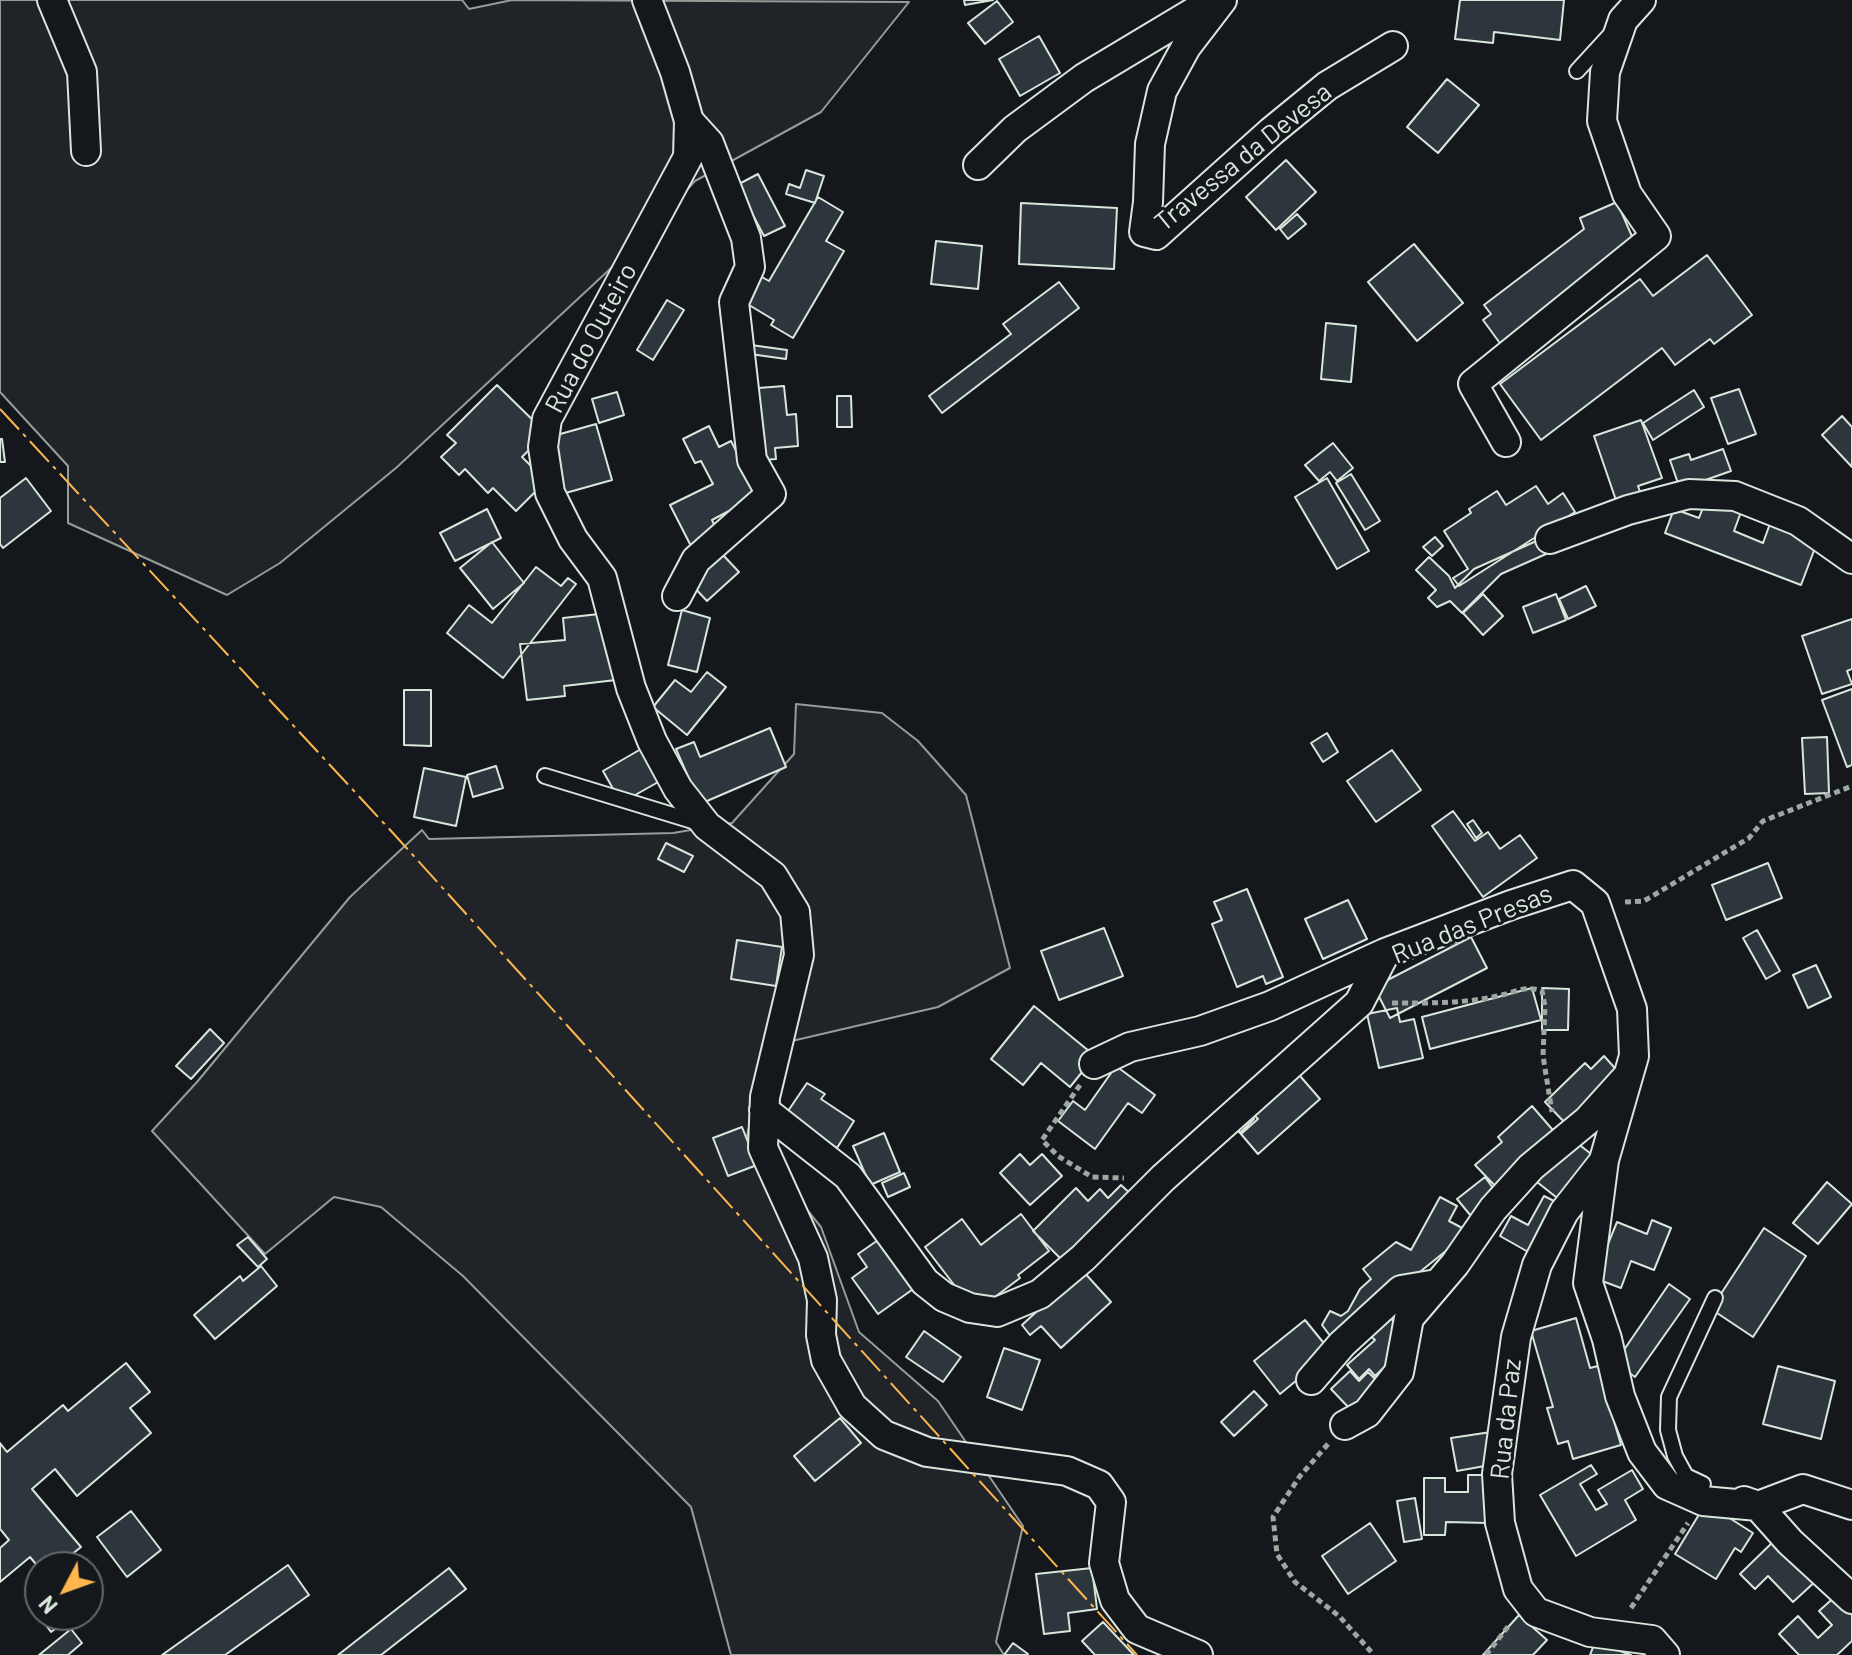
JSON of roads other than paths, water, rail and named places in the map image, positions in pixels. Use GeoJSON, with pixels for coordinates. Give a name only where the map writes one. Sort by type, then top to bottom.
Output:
{"type":"FeatureCollection","features":[{"type":"Feature","properties":{"kind":"street"},"geometry":{"type":"LineString","coordinates":[[52,0],[82,72],[86,151]]}},
{"type":"Feature","properties":{"kind":"street","name":"Rua do Outeiro"},"geometry":{"type":"LineString","coordinates":[[647,0],[675,72],[689,121],[688,157],[547,419],[543,447],[550,493],[573,539],[602,578],[631,688],[652,741],[678,789],[707,826],[773,876],[795,912],[799,955],[765,1097],[763,1148],[813,1258],[822,1300],[821,1335],[826,1360],[852,1406],[884,1435],[927,1452],[1067,1471],[1099,1485],[1111,1502],[1104,1563],[1115,1600],[1137,1629],[1198,1655]]}},
{"type":"Feature","properties":{"kind":"street"},"geometry":{"type":"LineString","coordinates":[[978,165],[1015,129],[1084,78],[1215,0]]}},
{"type":"Feature","properties":{"kind":"street","name":"Travessa da Devesa"},"geometry":{"type":"LineString","coordinates":[[1222,0],[1186,47],[1162,91],[1150,144],[1144,232],[1156,235],[1327,86],[1393,46]]}},
{"type":"Feature","properties":{"kind":"street"},"geometry":{"type":"LineString","coordinates":[[1506,442],[1473,384],[1656,236],[1627,194],[1602,121],[1605,72],[1632,10]]}},
{"type":"Feature","properties":{"kind":"street","name":"Rua do Outeiro"},"geometry":{"type":"LineString","coordinates":[[677,596],[696,560],[771,494],[752,460],[734,302],[750,267],[746,238],[709,143],[689,121]]}},
{"type":"Feature","properties":{"kind":"street"},"geometry":{"type":"LineString","coordinates":[[1550,539],[1628,510],[1689,494],[1735,496],[1798,521],[1852,559]]}},
{"type":"Feature","properties":{"kind":"street","name":"Rua das Presas"},"geometry":{"type":"LineString","coordinates":[[764,1110],[848,1176],[925,1282],[944,1297],[970,1308],[997,1312],[1040,1294],[1083,1258],[1163,1178],[1359,1003],[1385,953],[1573,885],[1595,903],[1632,1009],[1634,1056],[1604,1160],[1588,1283],[1607,1339],[1620,1396],[1642,1452],[1667,1485],[1703,1501],[1758,1506],[1803,1489],[1852,1505]]}},
{"type":"Feature","properties":{"kind":"street"},"geometry":{"type":"LineString","coordinates":[[1094,1064],[1130,1047],[1200,1031],[1270,1006],[1385,953]]}},
{"type":"Feature","properties":{"kind":"street"},"geometry":{"type":"LineString","coordinates":[[1345,1425],[1367,1413],[1399,1372],[1409,1318],[1493,1209],[1531,1167],[1588,1120],[1629,1075]]}},
{"type":"Feature","properties":{"kind":"street","name":"Rua da Paz"},"geometry":{"type":"LineString","coordinates":[[1604,1160],[1564,1212],[1537,1265],[1516,1337],[1497,1474],[1500,1523],[1518,1589],[1536,1612],[1590,1632],[1652,1640],[1665,1655]]}},
{"type":"Feature","properties":{"kind":"street"},"geometry":{"type":"LineString","coordinates":[[1311,1380],[1342,1344],[1401,1290],[1437,1284]]}},
{"type":"Feature","properties":{"kind":"street"},"geometry":{"type":"LineString","coordinates":[[1703,1484],[1758,1506],[1790,1542],[1852,1599]]}},
{"type":"Feature","properties":{"kind":"lane"},"geometry":{"type":"LineString","coordinates":[[1577,71],[1632,10]]}},
{"type":"Feature","properties":{"kind":"lane"},"geometry":{"type":"LineString","coordinates":[[545,776],[707,826]]}},
{"type":"Feature","properties":{"kind":"lane"},"geometry":{"type":"LineString","coordinates":[[1703,1484],[1686,1476],[1675,1456],[1668,1430],[1669,1397],[1715,1298]]}}]}
